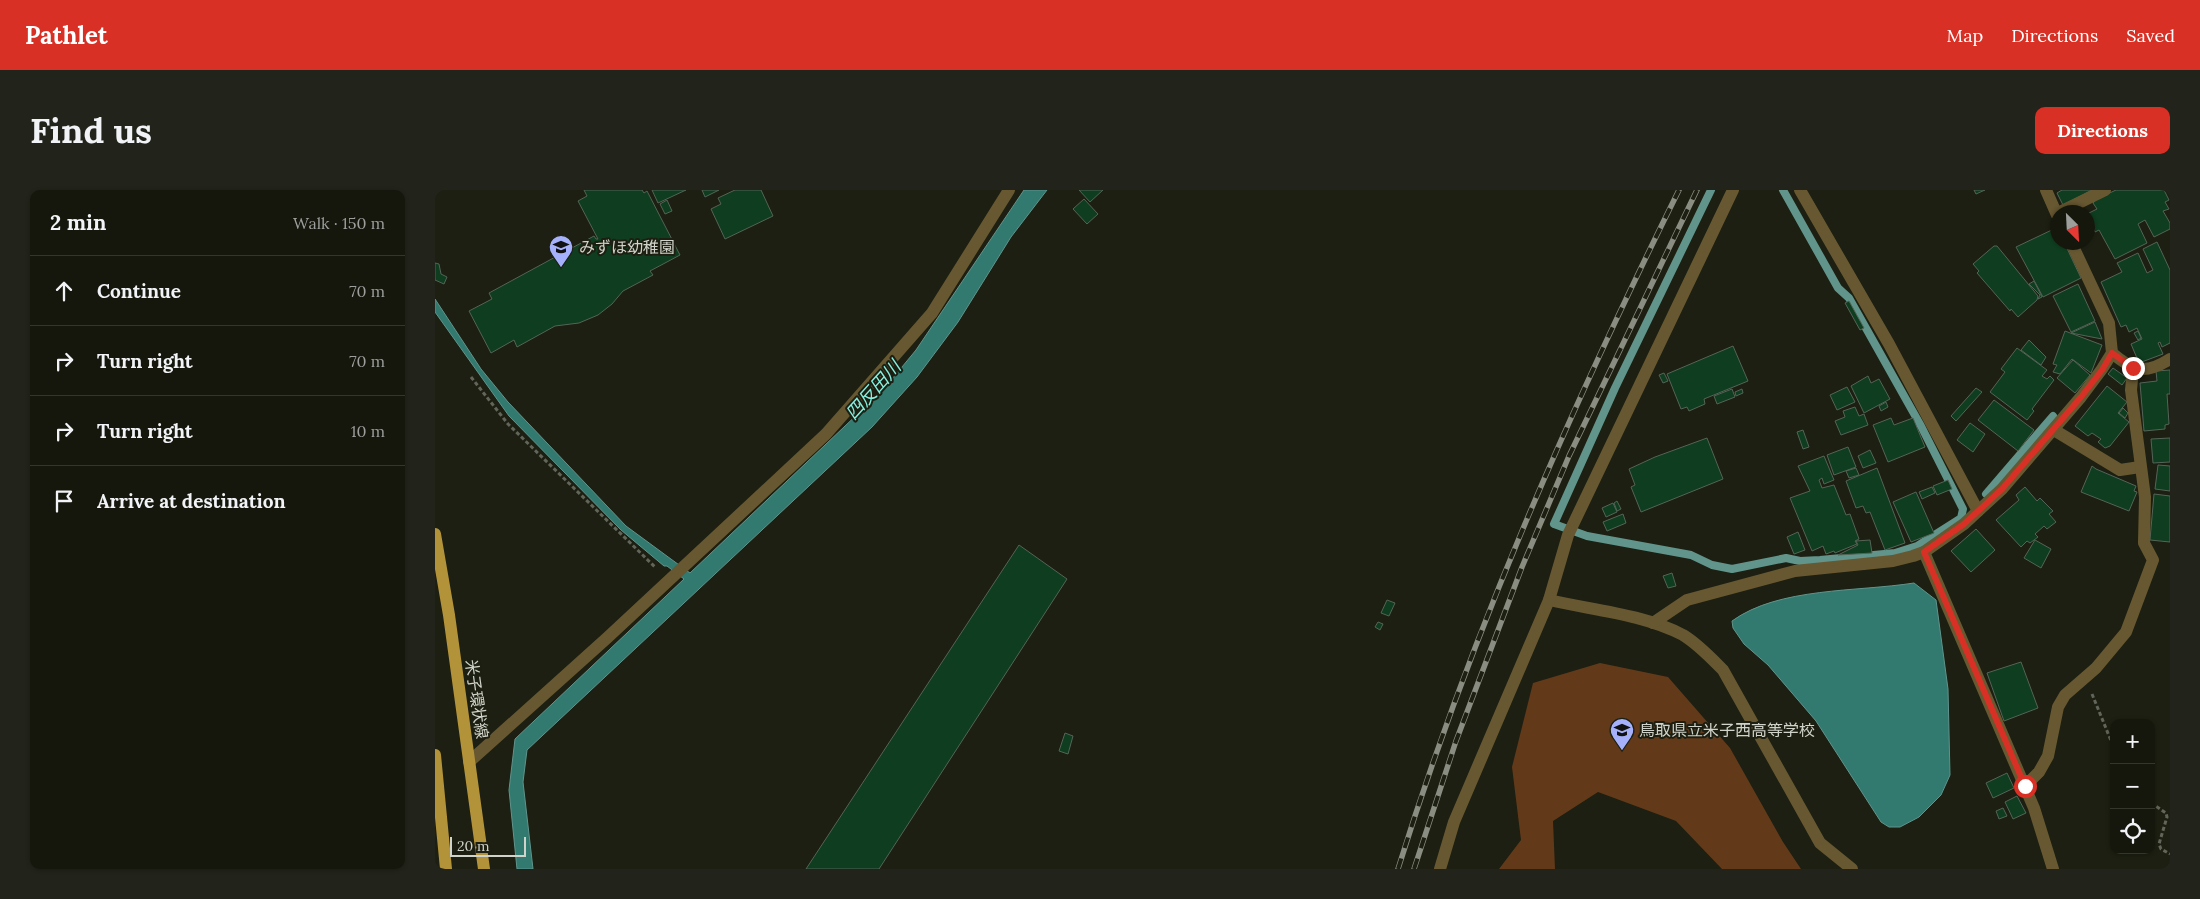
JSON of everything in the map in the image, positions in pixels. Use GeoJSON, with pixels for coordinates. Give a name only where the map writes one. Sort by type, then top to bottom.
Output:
{"type":"FeatureCollection","features":[{"type":"Feature","properties":{"kind":"main road","name":"米子環状線"},"geometry":{"type":"LineString","coordinates":[[435,534],[484,869]]}},
{"type":"Feature","properties":{"kind":"main road"},"geometry":{"type":"LineString","coordinates":[[435,755],[446,869]]}},
{"type":"Feature","properties":{"kind":"street"},"geometry":{"type":"LineString","coordinates":[[469,762],[826,434],[886,368],[932,313],[1009,190]]}},
{"type":"Feature","properties":{"kind":"street"},"geometry":{"type":"LineString","coordinates":[[1440,869],[1454,822],[1549,600],[1568,535],[1733,190]]}},
{"type":"Feature","properties":{"kind":"street"},"geometry":{"type":"LineString","coordinates":[[1800,190],[1889,344],[1977,511]]}},
{"type":"Feature","properties":{"kind":"street"},"geometry":{"type":"LineString","coordinates":[[2046,190],[2054,205]]}},
{"type":"Feature","properties":{"kind":"street"},"geometry":{"type":"LineString","coordinates":[[2076,205],[2105,190]]}},
{"type":"Feature","properties":{"kind":"street"},"geometry":{"type":"LineString","coordinates":[[1653,622],[1687,600],[1795,571],[1893,561],[1924,552],[1964,524],[2002,489],[2054,430],[2102,370],[2112,353],[2109,323],[2075,250]]}},
{"type":"Feature","properties":{"kind":"street"},"geometry":{"type":"LineString","coordinates":[[2112,353],[2133,368],[2142,370],[2170,359]]}},
{"type":"Feature","properties":{"kind":"street"},"geometry":{"type":"LineString","coordinates":[[2025,786],[2039,772],[2048,756],[2058,707],[2065,695],[2096,668],[2127,632],[2153,560],[2144,543],[2145,497],[2131,390],[2133,368]]}},
{"type":"Feature","properties":{"kind":"street"},"geometry":{"type":"LineString","coordinates":[[2054,430],[2120,470],[2140,467]]}},
{"type":"Feature","properties":{"kind":"street"},"geometry":{"type":"LineString","coordinates":[[1924,552],[2025,786],[2053,869]]}},
{"type":"Feature","properties":{"kind":"street"},"geometry":{"type":"LineString","coordinates":[[1549,600],[1653,622],[1683,636],[1703,650],[1723,670],[1820,843],[1852,869]]}},
{"type":"Feature","properties":{"kind":"path"},"geometry":{"type":"LineString","coordinates":[[471,377],[508,424],[629,544],[671,578]]}},
{"type":"Feature","properties":{"kind":"path"},"geometry":{"type":"LineString","coordinates":[[2083,679],[2093,696],[2110,738]]}},
{"type":"Feature","properties":{"kind":"path"},"geometry":{"type":"LineString","coordinates":[[2155,806],[2166,813],[2167,817],[2159,844],[2161,849],[2170,854]]}},
{"type":"Feature","properties":{"kind":"shaded area","name":"鳥取県立米子西高等学校"},"geometry":{"type":"Polygon","coordinates":[[[1600,663],[1668,677],[1730,748],[1783,842],[1801,869],[1722,869],[1676,821],[1598,792],[1553,821],[1555,869],[1499,869],[1521,840],[1512,767],[1533,683],[1600,663]]]}},
{"type":"Feature","properties":{"kind":"water"},"geometry":{"type":"Polygon","coordinates":[[[1024,190],[1047,190],[1011,237],[958,322],[917,377],[872,427],[527,750],[523,782],[533,869],[517,869],[509,790],[515,739],[684,579],[667,566],[664,566],[621,530],[509,416],[435,312],[435,299],[481,369],[508,402],[626,526],[690,573],[883,390],[916,350],[1024,190]]]}},
{"type":"Feature","properties":{"kind":"water"},"geometry":{"type":"Polygon","coordinates":[[[1914,583],[1936,600],[1948,689],[1950,775],[1941,795],[1919,817],[1900,827],[1889,827],[1881,822],[1816,721],[1768,665],[1744,644],[1733,628],[1732,621],[1751,610],[1795,596],[1914,583]]]}},
{"type":"Feature","properties":{"kind":"building"},"geometry":{"type":"Polygon","coordinates":[[[584,190],[642,190],[644,193],[647,191],[680,255],[650,271],[653,275],[623,291],[612,304],[598,315],[579,323],[555,326],[517,347],[514,340],[491,353],[469,311],[492,299],[489,293],[594,236],[598,239],[578,201],[587,196],[584,190]]]}},
{"type":"Feature","properties":{"kind":"building"},"geometry":{"type":"Polygon","coordinates":[[[652,190],[686,190],[658,203],[652,190]]]}},
{"type":"Feature","properties":{"kind":"building"},"geometry":{"type":"Polygon","coordinates":[[[702,190],[719,190],[705,197],[702,190]]]}},
{"type":"Feature","properties":{"kind":"building"},"geometry":{"type":"Polygon","coordinates":[[[735,190],[761,190],[773,216],[725,239],[711,209],[721,204],[718,198],[735,190]]]}},
{"type":"Feature","properties":{"kind":"building"},"geometry":{"type":"Polygon","coordinates":[[[1079,190],[1103,190],[1090,202],[1079,190]]]}},
{"type":"Feature","properties":{"kind":"building"},"geometry":{"type":"Polygon","coordinates":[[[1974,190],[1985,190],[1976,194],[1974,190]]]}},
{"type":"Feature","properties":{"kind":"building"},"geometry":{"type":"Polygon","coordinates":[[[2062,190],[2092,190],[2063,205],[2057,193],[2062,190]]]}},
{"type":"Feature","properties":{"kind":"building"},"geometry":{"type":"Polygon","coordinates":[[[2116,190],[2164,190],[2169,200],[2165,202],[2169,209],[2163,211],[2170,223],[2170,229],[2154,237],[2145,220],[2138,224],[2147,243],[2115,259],[2099,230],[2095,232],[2095,210],[2097,209],[2093,203],[2097,199],[2116,190]]]}},
{"type":"Feature","properties":{"kind":"building"},"geometry":{"type":"Polygon","coordinates":[[[1084,199],[1098,214],[1087,224],[1073,209],[1084,199]]]}},
{"type":"Feature","properties":{"kind":"building"},"geometry":{"type":"Polygon","coordinates":[[[667,200],[672,211],[665,214],[660,204],[667,200]]]}},
{"type":"Feature","properties":{"kind":"building"},"geometry":{"type":"Polygon","coordinates":[[[2050,231],[2050,250],[2068,250],[2081,278],[2043,297],[2016,247],[2050,231]]]}},
{"type":"Feature","properties":{"kind":"building"},"geometry":{"type":"Polygon","coordinates":[[[2157,242],[2170,270],[2170,343],[2162,347],[2160,342],[2158,343],[2163,354],[2139,363],[2131,344],[2142,339],[2137,328],[2129,332],[2126,325],[2121,327],[2101,282],[2122,272],[2117,263],[2138,253],[2147,273],[2153,270],[2143,249],[2157,242]]]}},
{"type":"Feature","properties":{"kind":"building"},"geometry":{"type":"Polygon","coordinates":[[[1994,246],[1997,246],[2038,296],[2037,300],[2018,317],[2011,309],[2010,311],[1977,273],[1979,271],[1973,264],[1994,246]]]}},
{"type":"Feature","properties":{"kind":"building"},"geometry":{"type":"Polygon","coordinates":[[[435,263],[439,264],[441,274],[447,277],[444,284],[435,280],[435,263]]]}},
{"type":"Feature","properties":{"kind":"building"},"geometry":{"type":"Polygon","coordinates":[[[2034,281],[2042,297],[2038,299],[2040,295],[2029,284],[2034,281]]]}},
{"type":"Feature","properties":{"kind":"building"},"geometry":{"type":"Polygon","coordinates":[[[2078,284],[2095,321],[2071,332],[2053,296],[2078,284]]]}},
{"type":"Feature","properties":{"kind":"building"},"geometry":{"type":"Polygon","coordinates":[[[1849,301],[1864,328],[1860,330],[1845,303],[1849,301]]]}},
{"type":"Feature","properties":{"kind":"building"},"geometry":{"type":"Polygon","coordinates":[[[2095,322],[2102,339],[2071,333],[2095,322]]]}},
{"type":"Feature","properties":{"kind":"building"},"geometry":{"type":"Polygon","coordinates":[[[2065,331],[2102,345],[2091,373],[2072,359],[2060,374],[2053,372],[2057,365],[2053,364],[2065,331]]]}},
{"type":"Feature","properties":{"kind":"building"},"geometry":{"type":"Polygon","coordinates":[[[2138,331],[2141,338],[2138,340],[2134,333],[2138,331]]]}},
{"type":"Feature","properties":{"kind":"building"},"geometry":{"type":"Polygon","coordinates":[[[2029,340],[2046,357],[2041,365],[2021,350],[2029,340]]]}},
{"type":"Feature","properties":{"kind":"building"},"geometry":{"type":"Polygon","coordinates":[[[1733,346],[1748,381],[1704,399],[1705,404],[1689,411],[1687,407],[1681,409],[1667,374],[1733,346]]]}},
{"type":"Feature","properties":{"kind":"building"},"geometry":{"type":"Polygon","coordinates":[[[2017,348],[2047,370],[2042,376],[2047,379],[2050,376],[2054,380],[2032,409],[2034,411],[2027,420],[1990,392],[2005,372],[2001,369],[2017,348]]]}},
{"type":"Feature","properties":{"kind":"building"},"geometry":{"type":"Polygon","coordinates":[[[2073,360],[2090,375],[2075,393],[2057,378],[2073,360]]]}},
{"type":"Feature","properties":{"kind":"building"},"geometry":{"type":"Polygon","coordinates":[[[2113,368],[2127,378],[2122,385],[2108,374],[2113,368]]]}},
{"type":"Feature","properties":{"kind":"building"},"geometry":{"type":"Polygon","coordinates":[[[2170,370],[2170,394],[2167,394],[2169,424],[2165,425],[2165,429],[2144,431],[2140,383],[2157,381],[2156,371],[2170,370]]]}},
{"type":"Feature","properties":{"kind":"building"},"geometry":{"type":"Polygon","coordinates":[[[1664,373],[1668,381],[1663,383],[1659,375],[1664,373]]]}},
{"type":"Feature","properties":{"kind":"building"},"geometry":{"type":"Polygon","coordinates":[[[1868,376],[1871,383],[1879,379],[1890,399],[1864,413],[1851,386],[1868,376]]]}},
{"type":"Feature","properties":{"kind":"building"},"geometry":{"type":"Polygon","coordinates":[[[2107,386],[2127,402],[2118,413],[2129,422],[2110,446],[2105,448],[2098,442],[2101,439],[2092,433],[2088,436],[2075,426],[2107,386]]]}},
{"type":"Feature","properties":{"kind":"building"},"geometry":{"type":"Polygon","coordinates":[[[1847,387],[1855,402],[1837,410],[1830,395],[1847,387]]]}},
{"type":"Feature","properties":{"kind":"building"},"geometry":{"type":"Polygon","coordinates":[[[1976,388],[1982,392],[1956,421],[1951,416],[1976,388]]]}},
{"type":"Feature","properties":{"kind":"building"},"geometry":{"type":"Polygon","coordinates":[[[1732,389],[1735,397],[1717,404],[1714,396],[1732,389]]]}},
{"type":"Feature","properties":{"kind":"building"},"geometry":{"type":"Polygon","coordinates":[[[1742,389],[1743,393],[1736,396],[1735,392],[1742,389]]]}},
{"type":"Feature","properties":{"kind":"building"},"geometry":{"type":"Polygon","coordinates":[[[1994,400],[2034,430],[2018,451],[1978,420],[1994,400]]]}},
{"type":"Feature","properties":{"kind":"building"},"geometry":{"type":"Polygon","coordinates":[[[1886,402],[1888,407],[1881,411],[1879,406],[1886,402]]]}},
{"type":"Feature","properties":{"kind":"building"},"geometry":{"type":"Polygon","coordinates":[[[1855,407],[1859,416],[1864,414],[1868,425],[1841,435],[1835,421],[1845,417],[1843,411],[1855,407]]]}},
{"type":"Feature","properties":{"kind":"building"},"geometry":{"type":"Polygon","coordinates":[[[2123,408],[2128,413],[2125,418],[2119,413],[2123,408]]]}},
{"type":"Feature","properties":{"kind":"building"},"geometry":{"type":"Polygon","coordinates":[[[1891,418],[1894,425],[1913,418],[1925,447],[1888,462],[1873,425],[1891,418]]]}},
{"type":"Feature","properties":{"kind":"building"},"geometry":{"type":"Polygon","coordinates":[[[1970,423],[1985,434],[1973,452],[1957,440],[1970,423]]]}},
{"type":"Feature","properties":{"kind":"building"},"geometry":{"type":"Polygon","coordinates":[[[1803,430],[1809,447],[1803,449],[1797,432],[1803,430]]]}},
{"type":"Feature","properties":{"kind":"building"},"geometry":{"type":"Polygon","coordinates":[[[1707,438],[1723,479],[1641,512],[1631,487],[1635,485],[1629,469],[1655,457],[1707,438]]]}},
{"type":"Feature","properties":{"kind":"building"},"geometry":{"type":"Polygon","coordinates":[[[2170,438],[2170,462],[2153,463],[2151,439],[2170,438]]]}},
{"type":"Feature","properties":{"kind":"building"},"geometry":{"type":"Polygon","coordinates":[[[1848,447],[1856,467],[1834,475],[1827,455],[1848,447]]]}},
{"type":"Feature","properties":{"kind":"building"},"geometry":{"type":"Polygon","coordinates":[[[1870,450],[1876,463],[1863,468],[1858,456],[1870,450]]]}},
{"type":"Feature","properties":{"kind":"building"},"geometry":{"type":"Polygon","coordinates":[[[1824,456],[1834,480],[1824,484],[1822,478],[1819,480],[1822,488],[1834,485],[1846,515],[1850,514],[1859,539],[1855,541],[1857,544],[1835,553],[1834,551],[1826,554],[1823,546],[1812,551],[1790,498],[1810,491],[1798,466],[1824,456]]]}},
{"type":"Feature","properties":{"kind":"building"},"geometry":{"type":"Polygon","coordinates":[[[2158,465],[2170,466],[2170,491],[2155,489],[2158,465]]]}},
{"type":"Feature","properties":{"kind":"building"},"geometry":{"type":"Polygon","coordinates":[[[2092,466],[2136,486],[2134,491],[2137,492],[2129,511],[2081,492],[2092,466]]]}},
{"type":"Feature","properties":{"kind":"building"},"geometry":{"type":"Polygon","coordinates":[[[1856,468],[1859,475],[1849,478],[1846,471],[1856,468]]]}},
{"type":"Feature","properties":{"kind":"building"},"geometry":{"type":"Polygon","coordinates":[[[1877,468],[1905,543],[1885,550],[1870,512],[1866,513],[1863,506],[1856,508],[1846,481],[1877,468]]]}},
{"type":"Feature","properties":{"kind":"building"},"geometry":{"type":"Polygon","coordinates":[[[1948,480],[1952,489],[1937,495],[1933,486],[1948,480]]]}},
{"type":"Feature","properties":{"kind":"building"},"geometry":{"type":"Polygon","coordinates":[[[1932,487],[1935,493],[1922,499],[1919,492],[1932,487]]]}},
{"type":"Feature","properties":{"kind":"building"},"geometry":{"type":"Polygon","coordinates":[[[2025,487],[2037,501],[2040,498],[2053,511],[2049,514],[2056,522],[2047,529],[2044,526],[2035,534],[2038,537],[2030,543],[2027,541],[2021,547],[1996,520],[2019,500],[2016,495],[2025,487]]]}},
{"type":"Feature","properties":{"kind":"building"},"geometry":{"type":"Polygon","coordinates":[[[1916,492],[1934,533],[1911,542],[1893,502],[1916,492]]]}},
{"type":"Feature","properties":{"kind":"building"},"geometry":{"type":"Polygon","coordinates":[[[2154,494],[2170,496],[2170,542],[2150,540],[2154,494]]]}},
{"type":"Feature","properties":{"kind":"building"},"geometry":{"type":"Polygon","coordinates":[[[1617,501],[1621,509],[1617,511],[1614,503],[1617,501]]]}},
{"type":"Feature","properties":{"kind":"building"},"geometry":{"type":"Polygon","coordinates":[[[1613,503],[1617,512],[1606,517],[1602,508],[1613,503]]]}},
{"type":"Feature","properties":{"kind":"building"},"geometry":{"type":"Polygon","coordinates":[[[1623,514],[1626,523],[1607,531],[1603,522],[1623,514]]]}},
{"type":"Feature","properties":{"kind":"building"},"geometry":{"type":"Polygon","coordinates":[[[1976,529],[1995,550],[1971,572],[1951,551],[1976,529]]]}},
{"type":"Feature","properties":{"kind":"building"},"geometry":{"type":"Polygon","coordinates":[[[1798,532],[1805,550],[1794,554],[1787,537],[1798,532]]]}},
{"type":"Feature","properties":{"kind":"building"},"geometry":{"type":"Polygon","coordinates":[[[1870,540],[1872,553],[1838,555],[1858,545],[1856,541],[1870,540]]]}},
{"type":"Feature","properties":{"kind":"building"},"geometry":{"type":"Polygon","coordinates":[[[2035,540],[2051,549],[2041,568],[2024,558],[2035,540]]]}},
{"type":"Feature","properties":{"kind":"building"},"geometry":{"type":"Polygon","coordinates":[[[1019,545],[1067,579],[879,869],[806,869],[1019,545]]]}},
{"type":"Feature","properties":{"kind":"building"},"geometry":{"type":"Polygon","coordinates":[[[1672,573],[1676,586],[1668,588],[1663,576],[1672,573]]]}},
{"type":"Feature","properties":{"kind":"building"},"geometry":{"type":"Polygon","coordinates":[[[1387,600],[1395,603],[1389,616],[1381,613],[1387,600]]]}},
{"type":"Feature","properties":{"kind":"building"},"geometry":{"type":"Polygon","coordinates":[[[1378,622],[1383,624],[1380,630],[1375,627],[1378,622]]]}},
{"type":"Feature","properties":{"kind":"building"},"geometry":{"type":"Polygon","coordinates":[[[2021,662],[2038,708],[2004,721],[1987,673],[2021,662]]]}},
{"type":"Feature","properties":{"kind":"building"},"geometry":{"type":"Polygon","coordinates":[[[1065,733],[1073,736],[1068,754],[1059,751],[1065,733]]]}},
{"type":"Feature","properties":{"kind":"building"},"geometry":{"type":"Polygon","coordinates":[[[2007,773],[2014,788],[1993,798],[1986,783],[2007,773]]]}},
{"type":"Feature","properties":{"kind":"building"},"geometry":{"type":"Polygon","coordinates":[[[2017,796],[2026,813],[2013,819],[2005,802],[2017,796]]]}},
{"type":"Feature","properties":{"kind":"building"},"geometry":{"type":"Polygon","coordinates":[[[2003,808],[2007,816],[1999,819],[1996,811],[2003,808]]]}},
{"type":"Feature","properties":{"kind":"waterway"},"geometry":{"type":"LineString","coordinates":[[1711,190],[1615,388],[1554,524],[1587,536],[1691,555],[1712,565],[1732,569],[1786,558],[1800,561],[1820,560],[1895,553],[1917,546],[1961,518],[1963,509],[1921,426],[1849,298],[1838,288],[1783,190]]}},
{"type":"Feature","properties":{"kind":"waterway"},"geometry":{"type":"LineString","coordinates":[[1986,494],[2053,416]]}},
{"type":"Feature","properties":{"kind":"railway"},"geometry":{"type":"LineString","coordinates":[[1398,869],[1457,695],[1525,524],[1599,356],[1679,190]]}},
{"type":"Feature","properties":{"kind":"railway"},"geometry":{"type":"LineString","coordinates":[[1414,869],[1456,741],[1522,567],[1569,456],[1697,190]]}},
{"type":"Feature","properties":{"kind":"place","name":"みずほ幼稚園"},"geometry":{"type":"Point","coordinates":[561,268]}},
{"type":"Feature","properties":{"kind":"place","name":"鳥取県立米子西高等学校"},"geometry":{"type":"Point","coordinates":[1622,751]}},
{"type":"Feature","properties":{"kind":"route"},"geometry":{"type":"LineString","coordinates":[[2025,786],[1924,552],[1964,524],[2002,489],[2081,397],[2102,370],[2112,353],[2133,368]]}},
{"type":"Feature","properties":{"kind":"water label","name":"四反田川"},"geometry":{"type":"Point","coordinates":[873,390]}}]}
